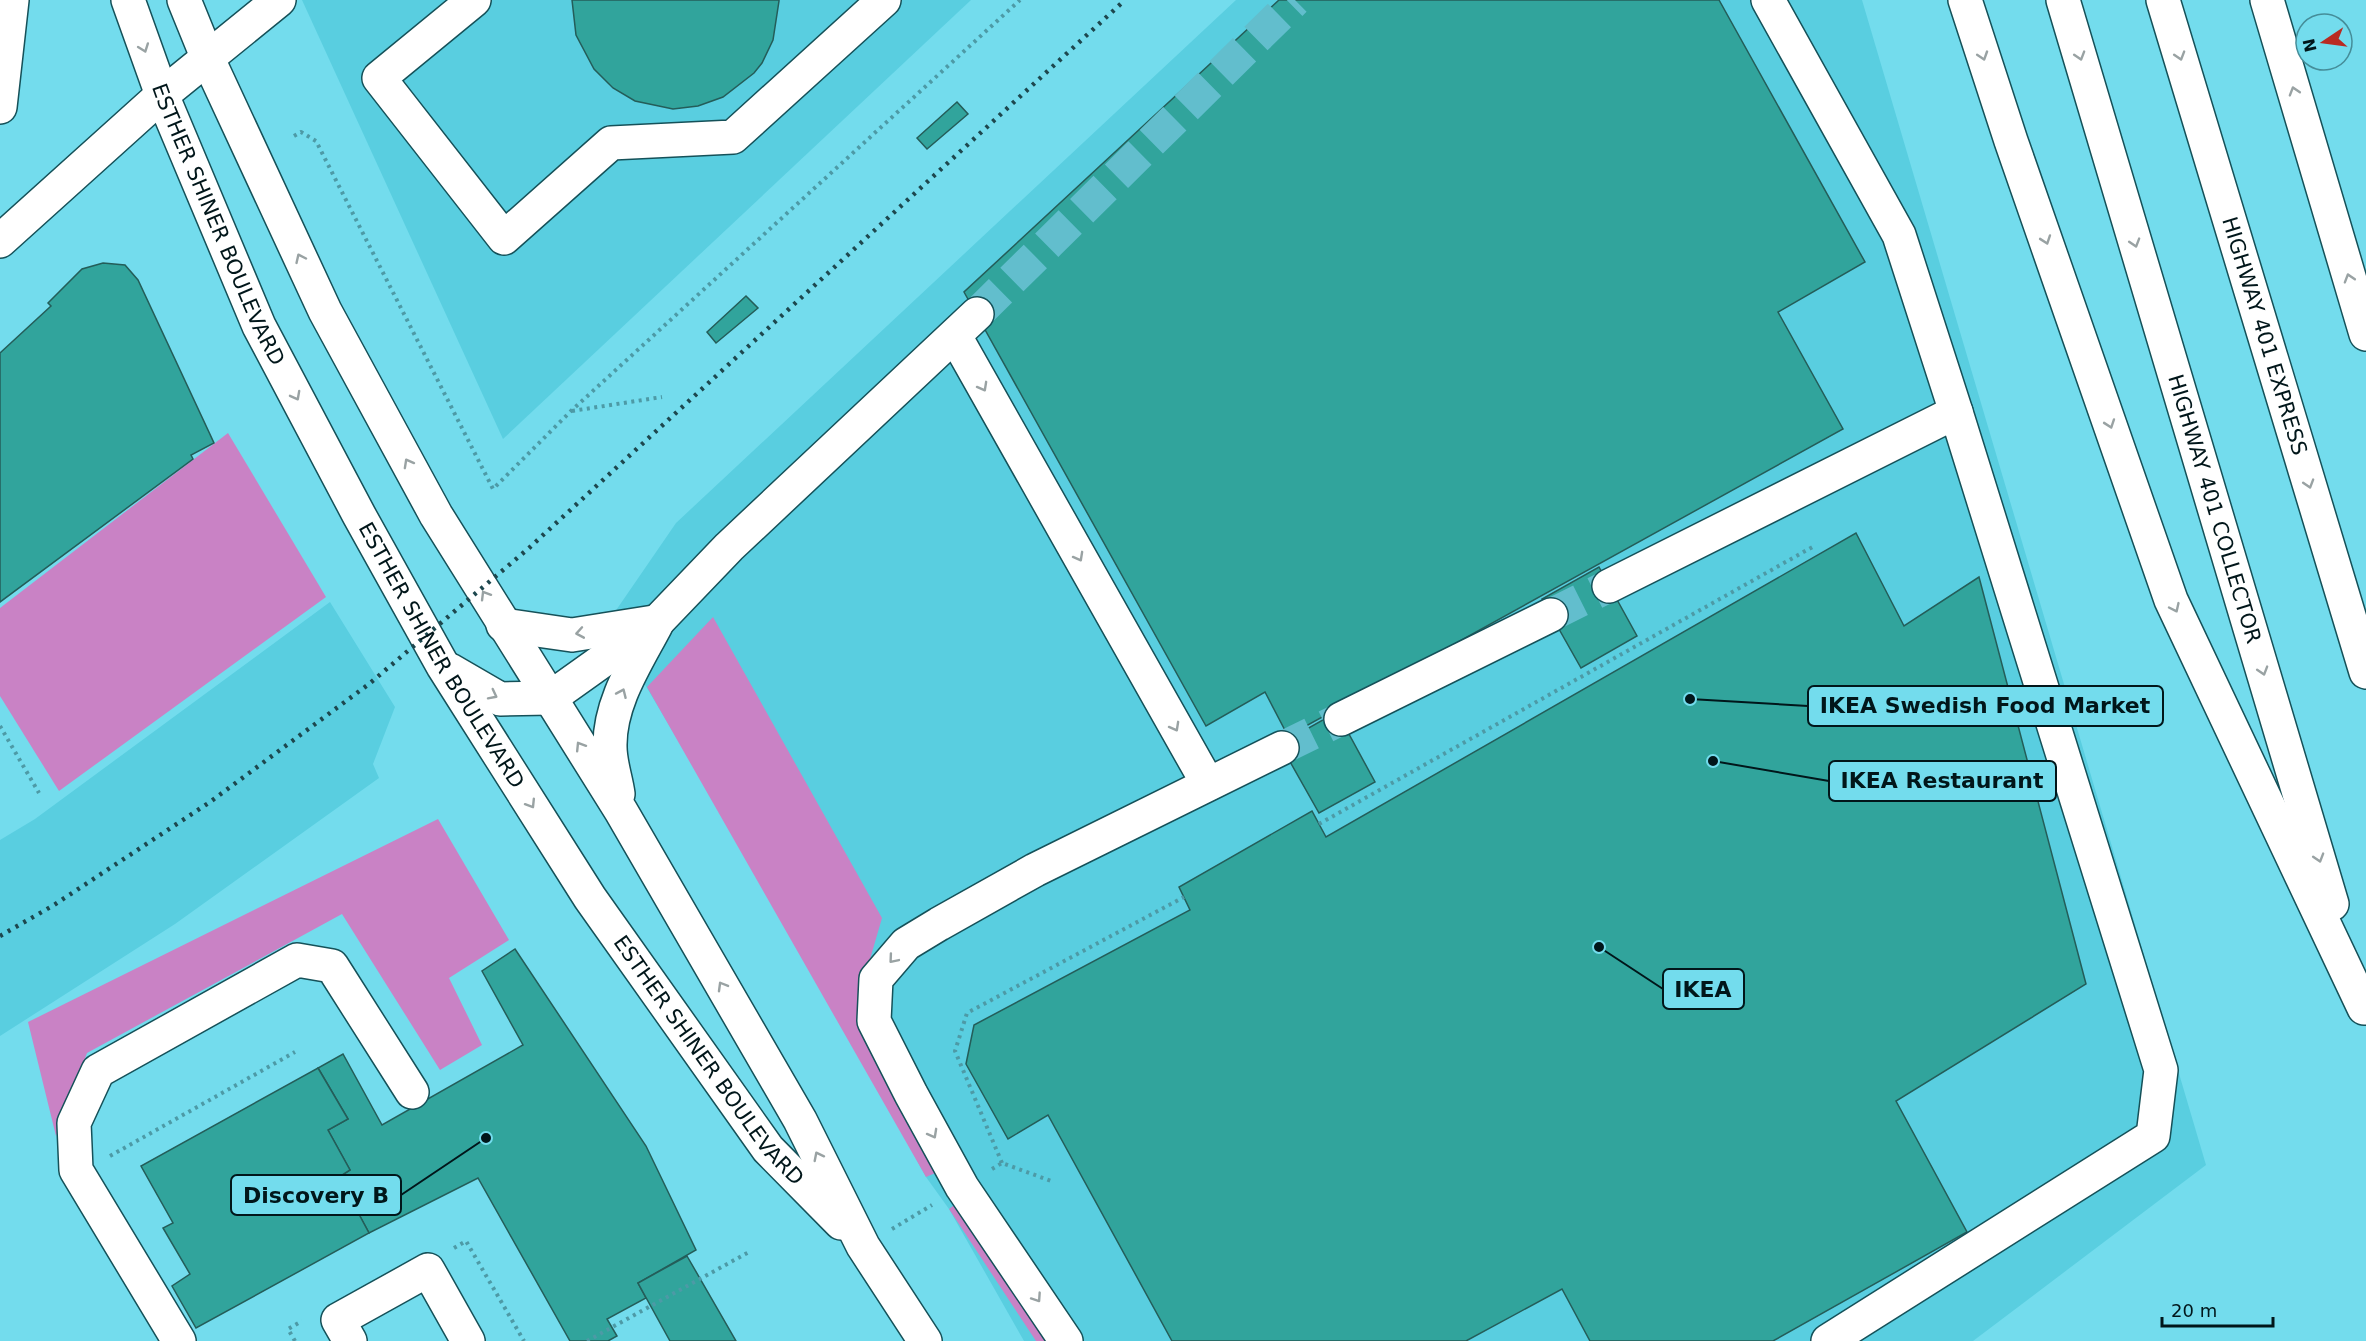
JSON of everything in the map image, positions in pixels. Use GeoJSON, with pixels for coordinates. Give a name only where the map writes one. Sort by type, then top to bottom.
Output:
{"type":"FeatureCollection","features":[{"type":"Feature","properties":{"kind":"main road"},"geometry":{"type":"LineString","coordinates":[[0,107],[12,0]]}},
{"type":"Feature","properties":{"kind":"main road","name":"ESTHER SHINER BOULEVARD"},"geometry":{"type":"LineString","coordinates":[[128,0],[162,95],[259,326],[359,515],[443,666],[590,898],[768,1149],[863,1246]]}},
{"type":"Feature","properties":{"kind":"main road","name":"ESTHER SHINER BOULEVARD"},"geometry":{"type":"LineString","coordinates":[[184,0],[208,59],[325,311],[436,515],[621,811],[800,1120],[863,1246],[925,1341]]}},
{"type":"Feature","properties":{"kind":"main road"},"geometry":{"type":"LineString","coordinates":[[0,242],[162,95],[279,0]]}},
{"type":"Feature","properties":{"kind":"main road"},"geometry":{"type":"LineString","coordinates":[[1768,0],[1899,235],[2161,1070],[2152,1136],[1828,1341]]}},
{"type":"Feature","properties":{"kind":"main road"},"geometry":{"type":"LineString","coordinates":[[1965,0],[2011,141],[2171,600],[2365,1012]]}},
{"type":"Feature","properties":{"kind":"main road","name":"HIGHWAY 401 COLLECTOR"},"geometry":{"type":"LineString","coordinates":[[2063,0],[2365,1012]]}},
{"type":"Feature","properties":{"kind":"main road","name":"HIGHWAY 401 EXPRESS"},"geometry":{"type":"LineString","coordinates":[[2163,0],[2366,672]]}},
{"type":"Feature","properties":{"kind":"main road"},"geometry":{"type":"LineString","coordinates":[[2267,0],[2366,334]]}},
{"type":"Feature","properties":{"kind":"main road"},"geometry":{"type":"LineString","coordinates":[[460,4],[379,78],[504,238],[611,143],[733,137],[871,4]]}},
{"type":"Feature","properties":{"kind":"main road"},"geometry":{"type":"LineString","coordinates":[[443,666],[500,699],[550,698],[658,621],[729,547],[966,325],[1208,784]]}},
{"type":"Feature","properties":{"kind":"main road"},"geometry":{"type":"LineString","coordinates":[[1609,586],[1956,412]]}},
{"type":"Feature","properties":{"kind":"main road"},"geometry":{"type":"LineString","coordinates":[[1341,719],[1551,615]]}},
{"type":"Feature","properties":{"kind":"main road"},"geometry":{"type":"LineString","coordinates":[[503,625],[572,635],[658,621]]}},
{"type":"Feature","properties":{"kind":"main road"},"geometry":{"type":"LineString","coordinates":[[621,811],[610,748],[612,722],[620,695],[658,621]]}},
{"type":"Feature","properties":{"kind":"main road"},"geometry":{"type":"LineString","coordinates":[[1066,1341],[962,1187],[874,1021],[876,980],[906,944],[939,924],[1035,870],[1282,748]]}},
{"type":"Feature","properties":{"kind":"main road"},"geometry":{"type":"LineString","coordinates":[[178,1341],[76,1170],[74,1123],[98,1071],[297,960],[332,966],[412,1092]]}},
{"type":"Feature","properties":{"kind":"main road"},"geometry":{"type":"LineString","coordinates":[[350,1341],[338,1320],[428,1270],[468,1341]]}},
{"type":"Feature","properties":{"kind":"path"},"geometry":{"type":"LineString","coordinates":[[294,136],[301,132],[316,141],[493,489],[572,411],[1020,0]]}},
{"type":"Feature","properties":{"kind":"path"},"geometry":{"type":"LineString","coordinates":[[572,411],[662,397]]}},
{"type":"Feature","properties":{"kind":"path"},"geometry":{"type":"LineString","coordinates":[[1319,824],[1816,545]]}},
{"type":"Feature","properties":{"kind":"path"},"geometry":{"type":"LineString","coordinates":[[0,726],[39,793]]}},
{"type":"Feature","properties":{"kind":"path"},"geometry":{"type":"LineString","coordinates":[[1002,1163],[955,1051],[967,1013],[1184,897]]}},
{"type":"Feature","properties":{"kind":"path"},"geometry":{"type":"LineString","coordinates":[[101,1161],[295,1052]]}},
{"type":"Feature","properties":{"kind":"path"},"geometry":{"type":"LineString","coordinates":[[446,1253],[466,1241],[524,1341]]}},
{"type":"Feature","properties":{"kind":"path"},"geometry":{"type":"LineString","coordinates":[[587,1341],[749,1252]]}},
{"type":"Feature","properties":{"kind":"shaded area"},"geometry":{"type":"Polygon","coordinates":[[[302,0],[971,0],[503,439],[302,0]]]}},
{"type":"Feature","properties":{"kind":"shaded area"},"geometry":{"type":"Polygon","coordinates":[[[1236,0],[1862,0],[2206,1165],[1973,1341],[1024,1341],[949,1209],[926,1177],[805,955],[608,622],[676,523],[1236,0]]]}},
{"type":"Feature","properties":{"kind":"shaded area"},"geometry":{"type":"Polygon","coordinates":[[[228,433],[326,597],[59,791],[0,696],[0,608],[228,433]]]}},
{"type":"Feature","properties":{"kind":"shaded area"},"geometry":{"type":"Polygon","coordinates":[[[330,602],[395,707],[373,764],[379,778],[175,924],[0,1036],[0,840],[35,819],[330,602]]]}},
{"type":"Feature","properties":{"kind":"shaded area"},"geometry":{"type":"Polygon","coordinates":[[[713,617],[882,918],[859,997],[940,1171],[926,1177],[647,687],[713,617]]]}},
{"type":"Feature","properties":{"kind":"shaded area"},"geometry":{"type":"Polygon","coordinates":[[[438,819],[509,940],[449,978],[482,1045],[440,1070],[342,914],[87,1053],[56,1136],[28,1022],[438,819]]]}},
{"type":"Feature","properties":{"kind":"shaded area"},"geometry":{"type":"Polygon","coordinates":[[[961,1200],[1055,1341],[1036,1341],[949,1209],[961,1200]]]}},
{"type":"Feature","properties":{"kind":"building"},"geometry":{"type":"Polygon","coordinates":[[[572,0],[779,1],[773,40],[762,63],[754,73],[723,97],[698,106],[673,109],[635,101],[613,88],[594,69],[576,35],[572,0]]]}},
{"type":"Feature","properties":{"kind":"building"},"geometry":{"type":"Polygon","coordinates":[[[1279,0],[1719,0],[1865,262],[1778,312],[1843,429],[1288,736],[1265,692],[1206,726],[964,292],[1279,0]]]}},
{"type":"Feature","properties":{"kind":"building"},"geometry":{"type":"Polygon","coordinates":[[[957,102],[968,114],[927,149],[917,138],[957,102]]]}},
{"type":"Feature","properties":{"kind":"building"},"geometry":{"type":"Polygon","coordinates":[[[103,263],[125,265],[138,280],[214,443],[191,455],[193,459],[0,602],[0,353],[51,306],[48,303],[82,269],[103,263]]]}},
{"type":"Feature","properties":{"kind":"building"},"geometry":{"type":"Polygon","coordinates":[[[746,296],[758,308],[716,343],[707,332],[746,296]]]}},
{"type":"Feature","properties":{"kind":"building"},"geometry":{"type":"Polygon","coordinates":[[[1856,533],[1904,626],[1979,577],[2086,984],[1896,1101],[1967,1232],[1773,1341],[1590,1341],[1562,1289],[1466,1341],[1172,1341],[1048,1115],[1008,1139],[966,1064],[974,1025],[1190,910],[1179,887],[1312,811],[1326,837],[1856,533]]]}},
{"type":"Feature","properties":{"kind":"building"},"geometry":{"type":"Polygon","coordinates":[[[1599,567],[1637,636],[1581,668],[1542,599],[1599,567]]]}},
{"type":"Feature","properties":{"kind":"building"},"geometry":{"type":"Polygon","coordinates":[[[1337,712],[1375,782],[1319,813],[1280,744],[1337,712]]]}},
{"type":"Feature","properties":{"kind":"building"},"geometry":{"type":"Polygon","coordinates":[[[515,949],[646,1146],[696,1250],[638,1283],[646,1298],[607,1319],[617,1336],[608,1341],[570,1341],[478,1178],[369,1233],[339,1177],[350,1170],[328,1130],[348,1119],[318,1068],[343,1054],[382,1125],[523,1045],[482,971],[515,949]]]}},
{"type":"Feature","properties":{"kind":"building"},"geometry":{"type":"Polygon","coordinates":[[[318,1068],[348,1119],[328,1130],[350,1170],[339,1177],[369,1233],[196,1328],[172,1286],[190,1274],[163,1228],[173,1223],[141,1166],[318,1068]]]}},
{"type":"Feature","properties":{"kind":"building"},"geometry":{"type":"Polygon","coordinates":[[[687,1256],[736,1341],[670,1341],[638,1283],[687,1256]]]}},
{"type":"Feature","properties":{"kind":"tunnel"},"geometry":{"type":"LineString","coordinates":[[977,314],[1295,0]]}},
{"type":"Feature","properties":{"kind":"tunnel"},"geometry":{"type":"LineString","coordinates":[[1551,615],[1609,586]]}},
{"type":"Feature","properties":{"kind":"tunnel"},"geometry":{"type":"LineString","coordinates":[[1282,748],[1341,719]]}},
{"type":"Feature","properties":{"kind":"railway"},"geometry":{"type":"LineString","coordinates":[[0,936],[54,905],[210,802],[369,684],[529,548],[1125,0]]}},
{"type":"Feature","properties":{"kind":"place","name":"IKEA Swedish Food Market"},"geometry":{"type":"Point","coordinates":[1690,699]}},
{"type":"Feature","properties":{"kind":"place","name":"IKEA Restaurant"},"geometry":{"type":"Point","coordinates":[1713,761]}},
{"type":"Feature","properties":{"kind":"place","name":"IKEA"},"geometry":{"type":"Point","coordinates":[1599,947]}},
{"type":"Feature","properties":{"kind":"place","name":"Discovery B"},"geometry":{"type":"Point","coordinates":[486,1138]}}]}
